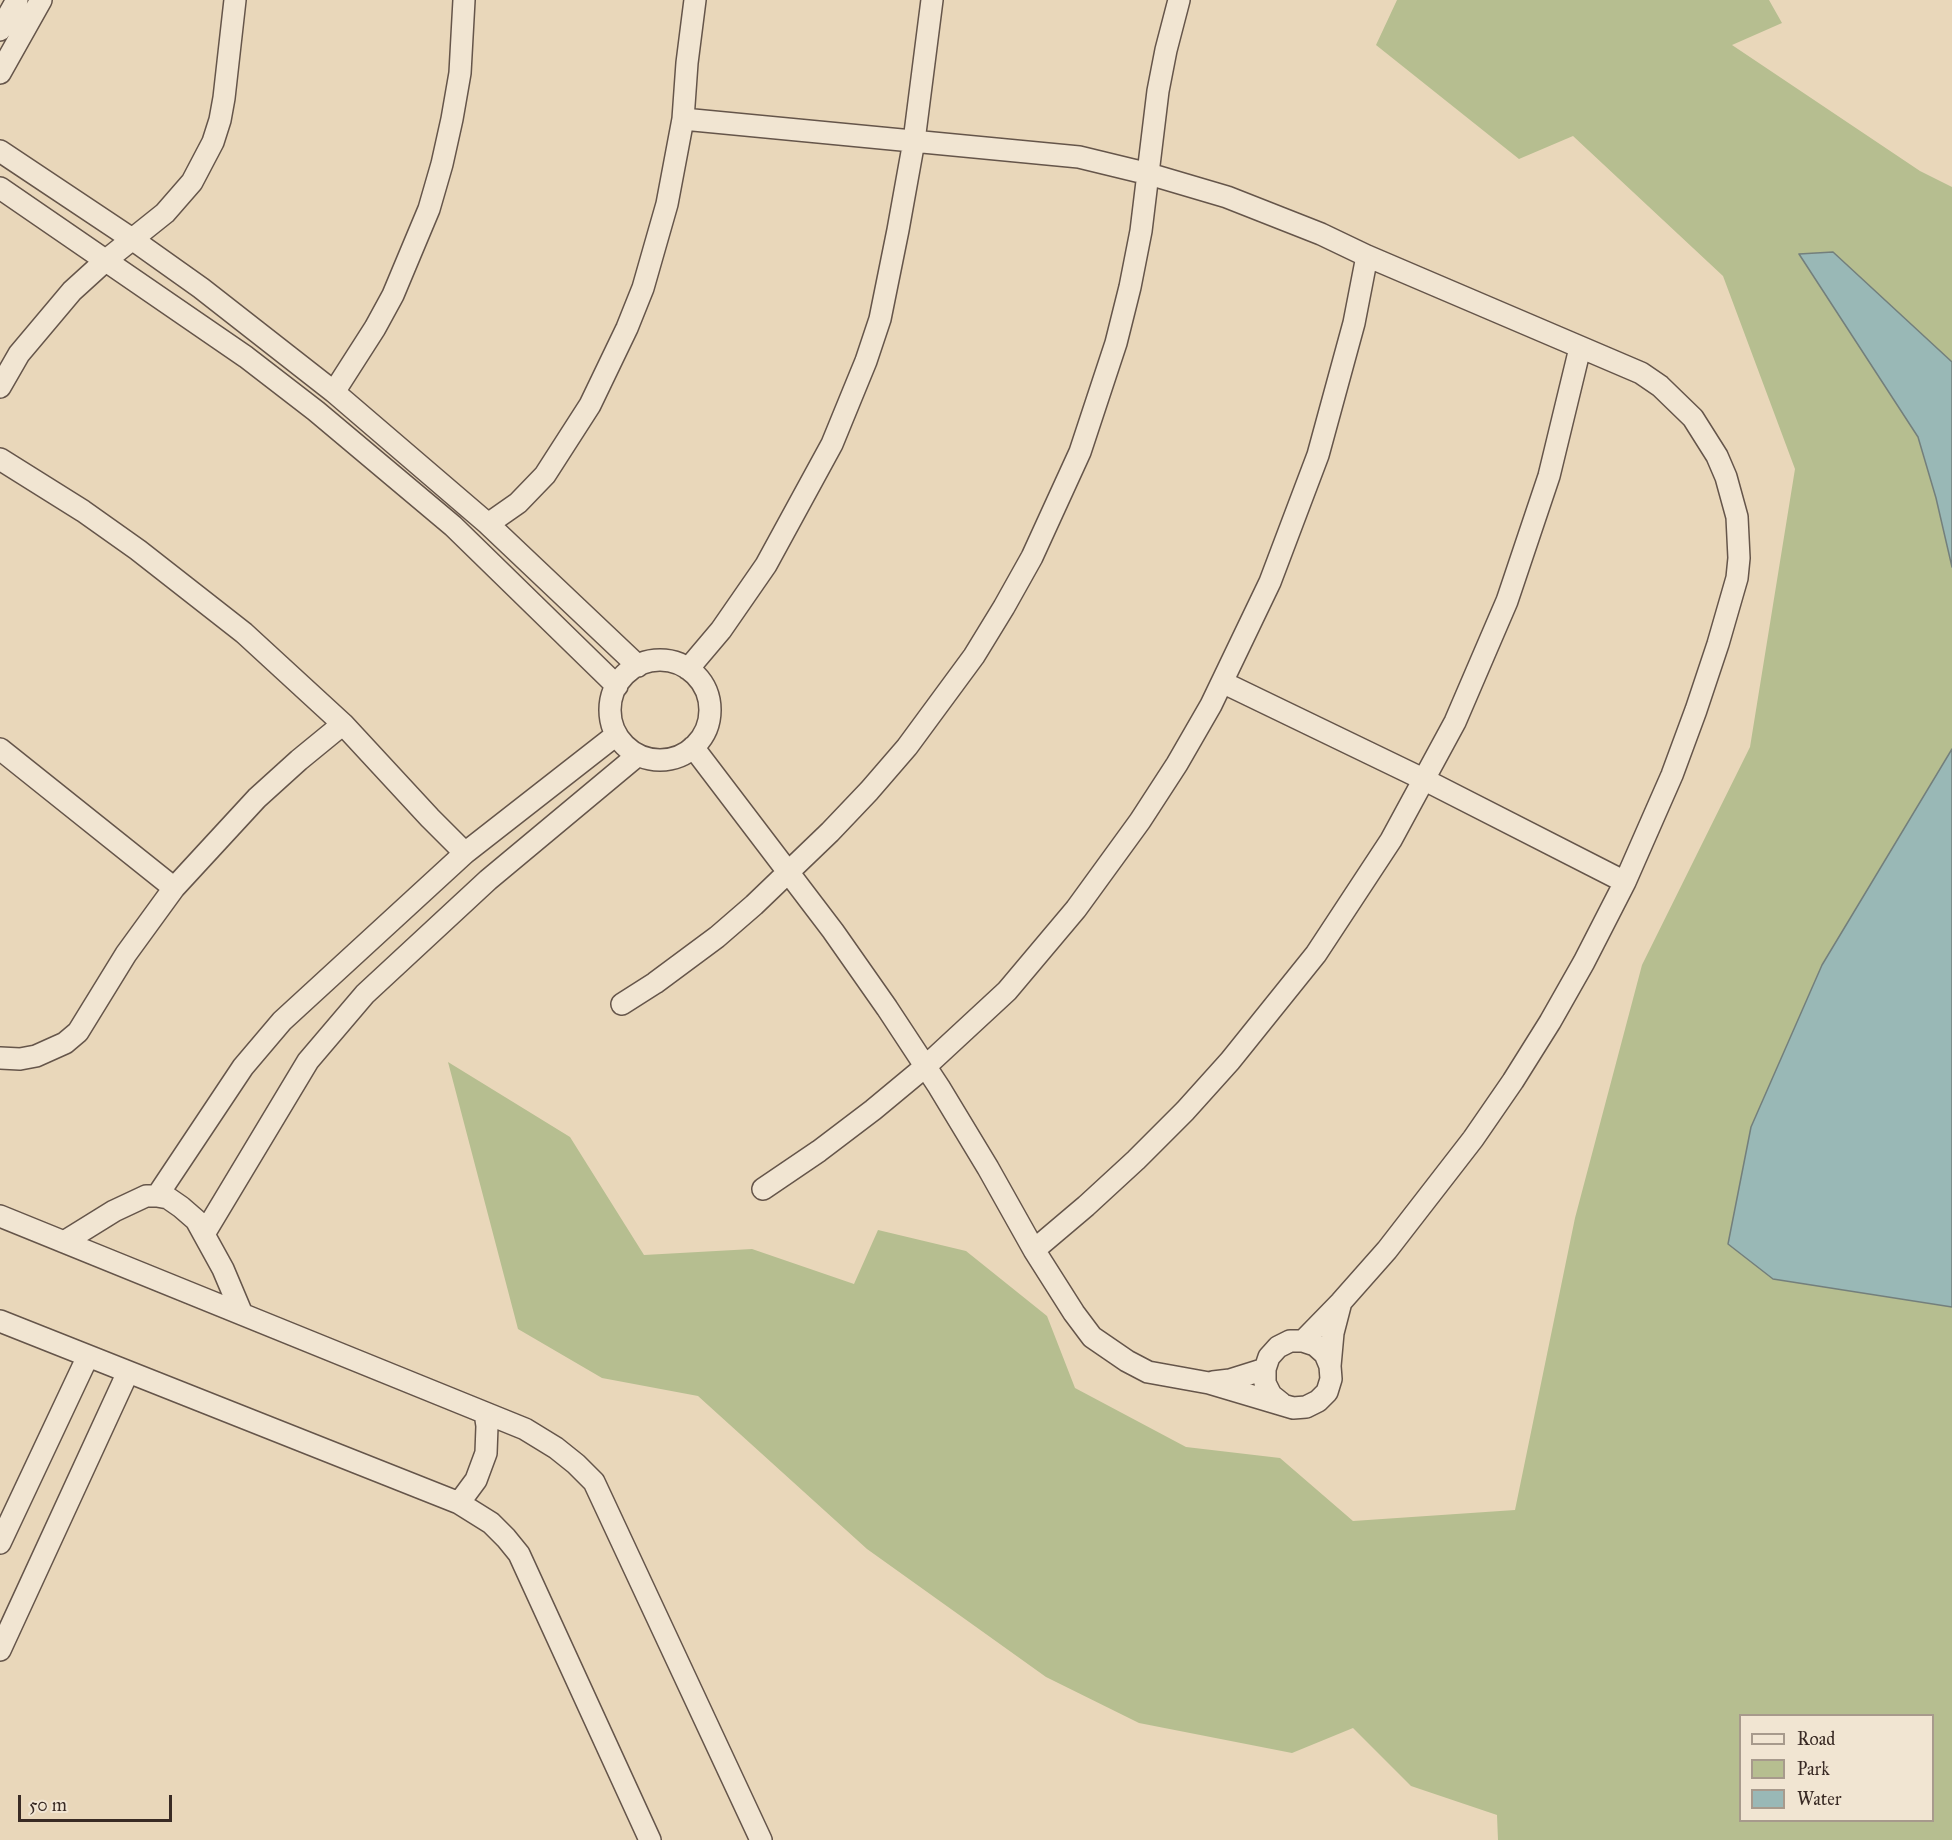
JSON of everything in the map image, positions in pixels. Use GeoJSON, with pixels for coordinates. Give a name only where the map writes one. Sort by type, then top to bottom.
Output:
{"type":"FeatureCollection","features":[{"type":"Feature","properties":{"kind":"street"},"geometry":{"type":"LineString","coordinates":[[0,30],[17,0]]}},
{"type":"Feature","properties":{"kind":"street"},"geometry":{"type":"LineString","coordinates":[[0,73],[41,0]]}},
{"type":"Feature","properties":{"kind":"street"},"geometry":{"type":"LineString","coordinates":[[0,387],[19,354],[72,291],[165,213],[179,198],[204,162],[213,142],[224,98],[235,0]]}},
{"type":"Feature","properties":{"kind":"street"},"geometry":{"type":"LineString","coordinates":[[334,392],[393,295],[429,209],[442,164],[460,73],[464,0]]}},
{"type":"Feature","properties":{"kind":"street"},"geometry":{"type":"LineString","coordinates":[[488,524],[518,503],[545,475],[590,405],[627,328],[656,246],[672,183],[682,119],[695,0]]}},
{"type":"Feature","properties":{"kind":"street"},"geometry":{"type":"LineString","coordinates":[[688,669],[721,630],[766,565],[811,484],[850,404],[880,319],[914,141],[932,0]]}},
{"type":"Feature","properties":{"kind":"street"},"geometry":{"type":"LineString","coordinates":[[622,1004],[663,978],[717,937],[754,905],[869,791],[907,747],[974,656],[1032,557],[1080,452],[1109,365],[1130,287],[1141,231],[1158,91],[1179,0]]}},
{"type":"Feature","properties":{"kind":"street"},"geometry":{"type":"LineString","coordinates":[[682,119],[1079,157],[1149,174],[1227,197],[1275,215],[1641,373],[1693,418],[1706,436],[1726,477],[1735,506],[1738,537],[1737,578],[1714,655],[1672,775],[1625,882],[1584,962],[1513,1081],[1431,1195],[1387,1250],[1303,1341]]}},
{"type":"Feature","properties":{"kind":"street"},"geometry":{"type":"LineString","coordinates":[[0,151],[201,288],[334,392],[488,524],[638,666]]}},
{"type":"Feature","properties":{"kind":"street"},"geometry":{"type":"LineString","coordinates":[[0,188],[246,357],[379,462],[453,526],[617,686]]}},
{"type":"Feature","properties":{"kind":"street"},"geometry":{"type":"LineString","coordinates":[[764,1189],[819,1150],[926,1066],[1007,991],[1109,866],[1177,764],[1222,682],[1270,582],[1318,454],[1351,334],[1367,256]]}},
{"type":"Feature","properties":{"kind":"street"},"geometry":{"type":"LineString","coordinates":[[1034,1250],[1086,1206],[1185,1112],[1245,1043],[1316,954],[1391,840],[1455,722],[1507,601],[1549,476],[1580,348]]}},
{"type":"Feature","properties":{"kind":"street"},"geometry":{"type":"LineString","coordinates":[[0,459],[83,512],[192,591],[252,641],[343,724],[465,853]]}},
{"type":"Feature","properties":{"kind":"street"},"geometry":{"type":"LineString","coordinates":[[660,660],[675,662],[688,669],[699,679],[710,707],[703,736],[681,756],[667,760],[652,760],[626,747],[616,735],[611,721],[610,706],[621,679],[638,666],[660,660]]}},
{"type":"Feature","properties":{"kind":"street"},"geometry":{"type":"LineString","coordinates":[[1222,682],[1425,780],[1625,882]]}},
{"type":"Feature","properties":{"kind":"street"},"geometry":{"type":"LineString","coordinates":[[0,1058],[20,1059],[36,1056],[66,1043],[78,1032],[126,954],[174,888],[257,798],[343,724]]}},
{"type":"Feature","properties":{"kind":"street"},"geometry":{"type":"LineString","coordinates":[[157,1196],[243,1067],[282,1021],[465,853],[616,735]]}},
{"type":"Feature","properties":{"kind":"street"},"geometry":{"type":"LineString","coordinates":[[693,747],[840,940],[926,1066],[988,1168],[1034,1250],[1092,1337],[1127,1361],[1148,1372],[1209,1383],[1293,1408],[1306,1407],[1318,1401],[1327,1392],[1331,1379],[1333,1333],[1341,1302]]}},
{"type":"Feature","properties":{"kind":"street"},"geometry":{"type":"LineString","coordinates":[[0,749],[174,888]]}},
{"type":"Feature","properties":{"kind":"street"},"geometry":{"type":"LineString","coordinates":[[204,1234],[308,1061],[365,994],[488,880],[638,755]]}},
{"type":"Feature","properties":{"kind":"street"},"geometry":{"type":"LineString","coordinates":[[64,1242],[114,1211],[146,1196],[168,1198],[196,1220],[223,1269],[242,1314]]}},
{"type":"Feature","properties":{"kind":"street"},"geometry":{"type":"LineString","coordinates":[[0,1216],[485,1413],[541,1438],[576,1464],[594,1482],[761,1840]]}},
{"type":"Feature","properties":{"kind":"street"},"geometry":{"type":"LineString","coordinates":[[0,1321],[459,1503],[491,1523],[519,1554],[650,1840]]}},
{"type":"Feature","properties":{"kind":"street"},"geometry":{"type":"LineString","coordinates":[[1281,1403],[1271,1395],[1265,1383],[1265,1369],[1269,1357],[1278,1347],[1290,1341],[1303,1341],[1315,1345],[1330,1366]]}},
{"type":"Feature","properties":{"kind":"street"},"geometry":{"type":"LineString","coordinates":[[0,1543],[88,1356]]}},
{"type":"Feature","properties":{"kind":"street"},"geometry":{"type":"LineString","coordinates":[[1209,1383],[1230,1380],[1265,1369]]}},
{"type":"Feature","properties":{"kind":"street"},"geometry":{"type":"LineString","coordinates":[[0,1650],[128,1372]]}},
{"type":"Feature","properties":{"kind":"street"},"geometry":{"type":"LineString","coordinates":[[459,1503],[476,1480],[486,1453],[485,1413]]}},
{"type":"Feature","properties":{"kind":"green space"},"geometry":{"type":"Polygon","coordinates":[[[1397,0],[1769,0],[1782,23],[1732,45],[1920,171],[1952,187],[1952,362],[1833,252],[1799,254],[1918,437],[1936,498],[1952,567],[1952,749],[1822,965],[1751,1127],[1773,1279],[1952,1307],[1952,1840],[1498,1840],[1497,1815],[1411,1786],[1353,1728],[1292,1753],[1139,1723],[1046,1677],[867,1549],[698,1396],[602,1378],[518,1329],[448,1062],[570,1137],[644,1255],[752,1249],[854,1284],[878,1230],[966,1251],[1047,1316],[1075,1388],[1186,1447],[1280,1458],[1353,1521],[1515,1510],[1575,1218],[1642,965],[1750,747],[1795,469],[1723,276],[1573,136],[1519,159],[1376,45],[1397,0]]]}},
{"type":"Feature","properties":{"kind":"water"},"geometry":{"type":"Polygon","coordinates":[[[1833,252],[1952,362],[1952,567],[1936,498],[1918,437],[1799,254],[1833,252]]]}},
{"type":"Feature","properties":{"kind":"water"},"geometry":{"type":"Polygon","coordinates":[[[1952,749],[1952,1307],[1773,1279],[1728,1244],[1751,1127],[1822,965],[1952,749]]]}}]}
